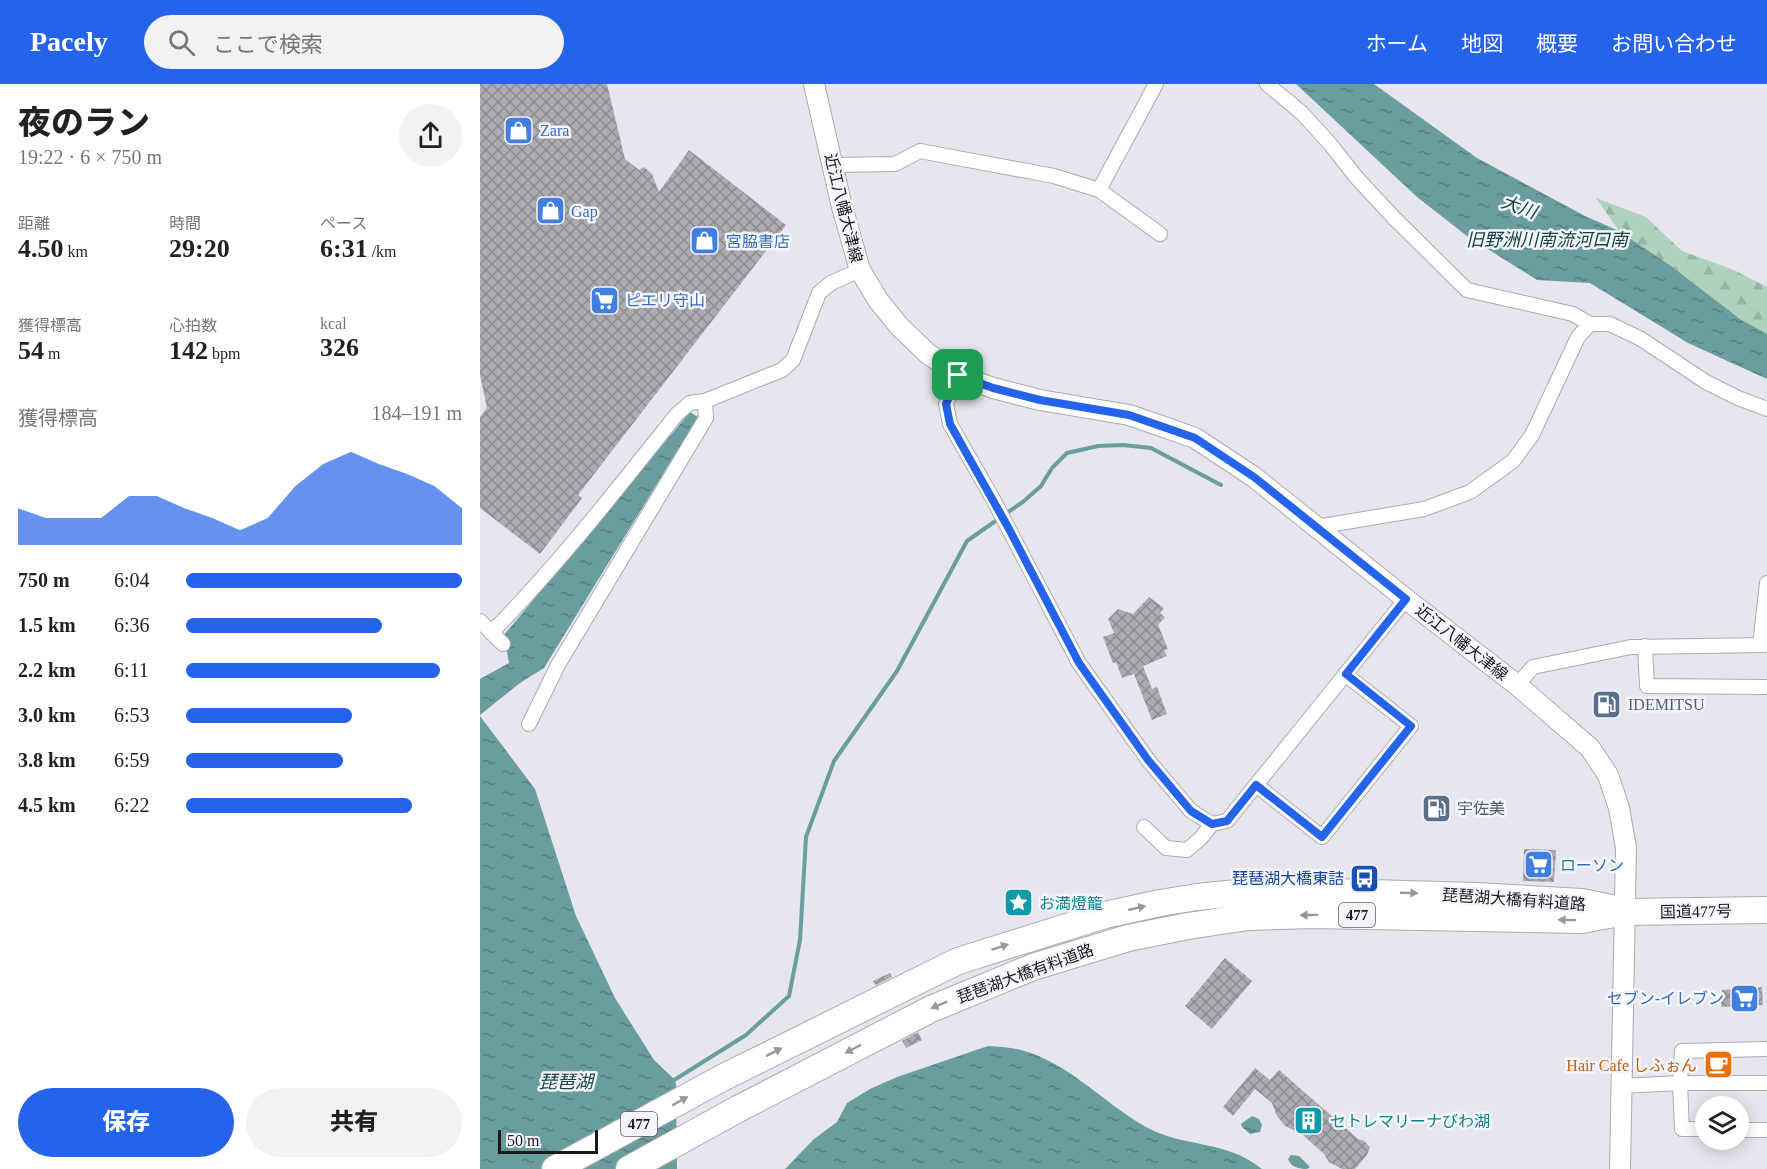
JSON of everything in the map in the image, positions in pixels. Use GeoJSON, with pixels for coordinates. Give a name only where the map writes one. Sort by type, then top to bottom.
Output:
{"type":"FeatureCollection","features":[{"type":"Feature","properties":{"kind":"highway","name":"琵琶湖大橋有料道路"},"geometry":{"type":"LineString","coordinates":[[555,1169],[722,1078],[958,960],[1105,915],[1160,903],[1247,892],[1350,892],[1582,902],[1625,912]]}},
{"type":"Feature","properties":{"kind":"highway","name":"国道477号"},"geometry":{"type":"LineString","coordinates":[[1625,912],[1767,910]]}},
{"type":"Feature","properties":{"kind":"highway","name":"琵琶湖大橋有料道路"},"geometry":{"type":"LineString","coordinates":[[629,1169],[738,1109],[931,1009],[1033,967],[1138,936],[1248,917],[1313,915],[1582,920],[1625,912]]}},
{"type":"Feature","properties":{"kind":"main road","name":"近江八幡大津線"},"geometry":{"type":"LineString","coordinates":[[814,84],[860,270],[878,300],[899,326],[927,353],[958,375],[993,388],[1040,400],[1129,415],[1195,438],[1254,477],[1517,685],[1590,748],[1608,775],[1619,808],[1626,848],[1620,1169]]}},
{"type":"Feature","properties":{"kind":"street"},"geometry":{"type":"LineString","coordinates":[[1099,190],[1156,84]]}},
{"type":"Feature","properties":{"kind":"street"},"geometry":{"type":"LineString","coordinates":[[1267,84],[1302,113],[1379,202],[1467,290],[1573,314],[1590,324],[1610,324],[1641,339],[1706,382],[1767,409]]}},
{"type":"Feature","properties":{"kind":"street"},"geometry":{"type":"LineString","coordinates":[[833,165],[895,164],[920,151],[1054,176],[1099,190],[1160,234]]}},
{"type":"Feature","properties":{"kind":"street"},"geometry":{"type":"LineString","coordinates":[[491,633],[534,590],[566,553],[677,414],[690,403],[705,401],[782,370],[793,360],[819,293],[831,283],[860,270]]}},
{"type":"Feature","properties":{"kind":"street"},"geometry":{"type":"LineString","coordinates":[[1316,527],[1424,509],[1470,492],[1513,461],[1532,435],[1578,337],[1590,324]]}},
{"type":"Feature","properties":{"kind":"street"},"geometry":{"type":"LineString","coordinates":[[958,375],[946,404],[950,424],[993,499],[1079,663],[1148,760],[1191,811],[1212,824]]}},
{"type":"Feature","properties":{"kind":"street"},"geometry":{"type":"LineString","coordinates":[[529,724],[558,665],[706,418],[705,401]]}},
{"type":"Feature","properties":{"kind":"street"},"geometry":{"type":"LineString","coordinates":[[1517,685],[1533,667],[1645,646],[1764,645],[1767,583]]}},
{"type":"Feature","properties":{"kind":"street"},"geometry":{"type":"LineString","coordinates":[[1144,827],[1166,848],[1187,850],[1212,824],[1227,821],[1406,599]]}},
{"type":"Feature","properties":{"kind":"street"},"geometry":{"type":"LineString","coordinates":[[480,621],[503,644]]}},
{"type":"Feature","properties":{"kind":"street"},"geometry":{"type":"LineString","coordinates":[[1645,646],[1647,686],[1767,687]]}},
{"type":"Feature","properties":{"kind":"street"},"geometry":{"type":"LineString","coordinates":[[1256,785],[1322,837],[1404,736],[1411,726],[1346,674]]}},
{"type":"Feature","properties":{"kind":"street"},"geometry":{"type":"LineString","coordinates":[[1695,1129],[1682,1129],[1680,1083],[1682,1051],[1767,1049]]}},
{"type":"Feature","properties":{"kind":"street"},"geometry":{"type":"LineString","coordinates":[[1622,1086],[1767,1083]]}},
{"type":"Feature","properties":{"kind":"street"},"geometry":{"type":"LineString","coordinates":[[1749,1130],[1767,1130]]}},
{"type":"Feature","properties":{"kind":"green space"},"geometry":{"type":"Polygon","coordinates":[[[1596,198],[1646,217],[1682,251],[1734,270],[1767,287],[1767,334],[1735,316],[1671,266],[1619,231],[1596,198]]]}},
{"type":"Feature","properties":{"kind":"water","name":"旧野洲川南流河口南"},"geometry":{"type":"Polygon","coordinates":[[[1296,84],[1374,84],[1477,158],[1585,216],[1619,231],[1671,266],[1740,319],[1767,334],[1767,379],[1688,343],[1590,283],[1537,280],[1467,236],[1417,197],[1296,84]]]}},
{"type":"Feature","properties":{"kind":"water"},"geometry":{"type":"Polygon","coordinates":[[[690,412],[698,417],[544,668],[520,683],[480,715],[480,679],[509,663],[504,635],[690,412]]]}},
{"type":"Feature","properties":{"kind":"water","name":"琵琶湖"},"geometry":{"type":"Polygon","coordinates":[[[480,716],[535,789],[576,916],[615,998],[654,1060],[673,1078],[676,1084],[677,1169],[480,1169],[480,716]]]}},
{"type":"Feature","properties":{"kind":"water"},"geometry":{"type":"Polygon","coordinates":[[[988,1046],[1017,1049],[1039,1056],[1071,1074],[1146,1127],[1160,1134],[1233,1153],[1248,1159],[1262,1169],[785,1169],[814,1139],[837,1122],[847,1103],[870,1089],[897,1077],[988,1046]]]}},
{"type":"Feature","properties":{"kind":"water"},"geometry":{"type":"Polygon","coordinates":[[[1252,1116],[1259,1119],[1262,1125],[1260,1132],[1250,1134],[1241,1124],[1252,1116]]]}},
{"type":"Feature","properties":{"kind":"water"},"geometry":{"type":"Polygon","coordinates":[[[1291,1155],[1299,1156],[1310,1167],[1304,1169],[1293,1166],[1288,1159],[1291,1155]]]}},
{"type":"Feature","properties":{"kind":"building","name":"ピエリ守山"},"geometry":{"type":"Polygon","coordinates":[[[480,84],[607,84],[625,159],[639,170],[644,167],[652,174],[659,192],[689,150],[786,225],[578,495],[582,498],[540,554],[480,508],[480,417],[487,408],[480,375],[480,84]]]}},
{"type":"Feature","properties":{"kind":"building"},"geometry":{"type":"Polygon","coordinates":[[[1149,597],[1164,608],[1160,613],[1165,617],[1158,625],[1168,649],[1164,650],[1167,656],[1143,666],[1152,689],[1157,687],[1167,714],[1152,720],[1134,674],[1122,678],[1116,662],[1113,663],[1103,637],[1114,633],[1108,619],[1118,609],[1133,614],[1149,597]]]}},
{"type":"Feature","properties":{"kind":"building","name":"ローソン"},"geometry":{"type":"Polygon","coordinates":[[[1524,849],[1556,850],[1554,882],[1523,881],[1524,849]]]}},
{"type":"Feature","properties":{"kind":"building"},"geometry":{"type":"Polygon","coordinates":[[[1225,958],[1252,981],[1212,1029],[1185,1006],[1225,958]]]}},
{"type":"Feature","properties":{"kind":"building"},"geometry":{"type":"Polygon","coordinates":[[[890,973],[892,977],[876,985],[873,981],[890,973]]]}},
{"type":"Feature","properties":{"kind":"building"},"geometry":{"type":"Polygon","coordinates":[[[1762,987],[1763,1005],[1721,1007],[1722,990],[1762,987]]]}},
{"type":"Feature","properties":{"kind":"building"},"geometry":{"type":"Polygon","coordinates":[[[918,1032],[922,1040],[906,1048],[902,1041],[918,1032]]]}},
{"type":"Feature","properties":{"kind":"building","name":"セトレマリーナびわ湖"},"geometry":{"type":"Polygon","coordinates":[[[1255,1068],[1270,1080],[1279,1070],[1370,1147],[1367,1155],[1355,1169],[1342,1169],[1329,1162],[1324,1154],[1302,1134],[1285,1126],[1277,1116],[1272,1103],[1255,1089],[1233,1116],[1223,1107],[1255,1068]]]}},
{"type":"Feature","properties":{"kind":"waterway"},"geometry":{"type":"LineString","coordinates":[[671,1082],[746,1035],[789,996],[800,940],[806,837],[834,761],[897,671],[967,541],[1024,501],[1041,486],[1052,468],[1067,453],[1098,446],[1123,445],[1151,448],[1221,485]]}},
{"type":"Feature","properties":{"kind":"place","name":"Zara"},"geometry":{"type":"Point","coordinates":[519,130]}},
{"type":"Feature","properties":{"kind":"place","name":"Gap"},"geometry":{"type":"Point","coordinates":[550,211]}},
{"type":"Feature","properties":{"kind":"place","name":"宮脇書店"},"geometry":{"type":"Point","coordinates":[705,241]}},
{"type":"Feature","properties":{"kind":"place","name":"ピエリ守山"},"geometry":{"type":"Point","coordinates":[604,300]}},
{"type":"Feature","properties":{"kind":"place","name":"IDEMITSU"},"geometry":{"type":"Point","coordinates":[1607,704]}},
{"type":"Feature","properties":{"kind":"place","name":"宇佐美"},"geometry":{"type":"Point","coordinates":[1436,808]}},
{"type":"Feature","properties":{"kind":"place","name":"ローソン"},"geometry":{"type":"Point","coordinates":[1539,865]}},
{"type":"Feature","properties":{"kind":"place","name":"琵琶湖大橋東詰"},"geometry":{"type":"Point","coordinates":[1365,878]}},
{"type":"Feature","properties":{"kind":"place","name":"お満燈籠"},"geometry":{"type":"Point","coordinates":[1018,903]}},
{"type":"Feature","properties":{"kind":"place","name":"セブン-イレブン"},"geometry":{"type":"Point","coordinates":[1745,998]}},
{"type":"Feature","properties":{"kind":"place","name":"Hair Cafe しふぉん"},"geometry":{"type":"Point","coordinates":[1718,1065]}},
{"type":"Feature","properties":{"kind":"place","name":"セトレマリーナびわ湖"},"geometry":{"type":"Point","coordinates":[1309,1121]}},
{"type":"Feature","properties":{"kind":"route"},"geometry":{"type":"LineString","coordinates":[[958,375],[993,388],[1040,400],[1129,415],[1195,438],[1254,477],[1406,599],[1346,674],[1411,726],[1322,837],[1256,785],[1227,821],[1212,824],[1191,811],[1148,760],[1079,663],[993,499],[950,424],[946,404],[958,375]]}},
{"type":"Feature","properties":{"kind":"water label","name":"大川"},"geometry":{"type":"Point","coordinates":[1519,207]}}]}
